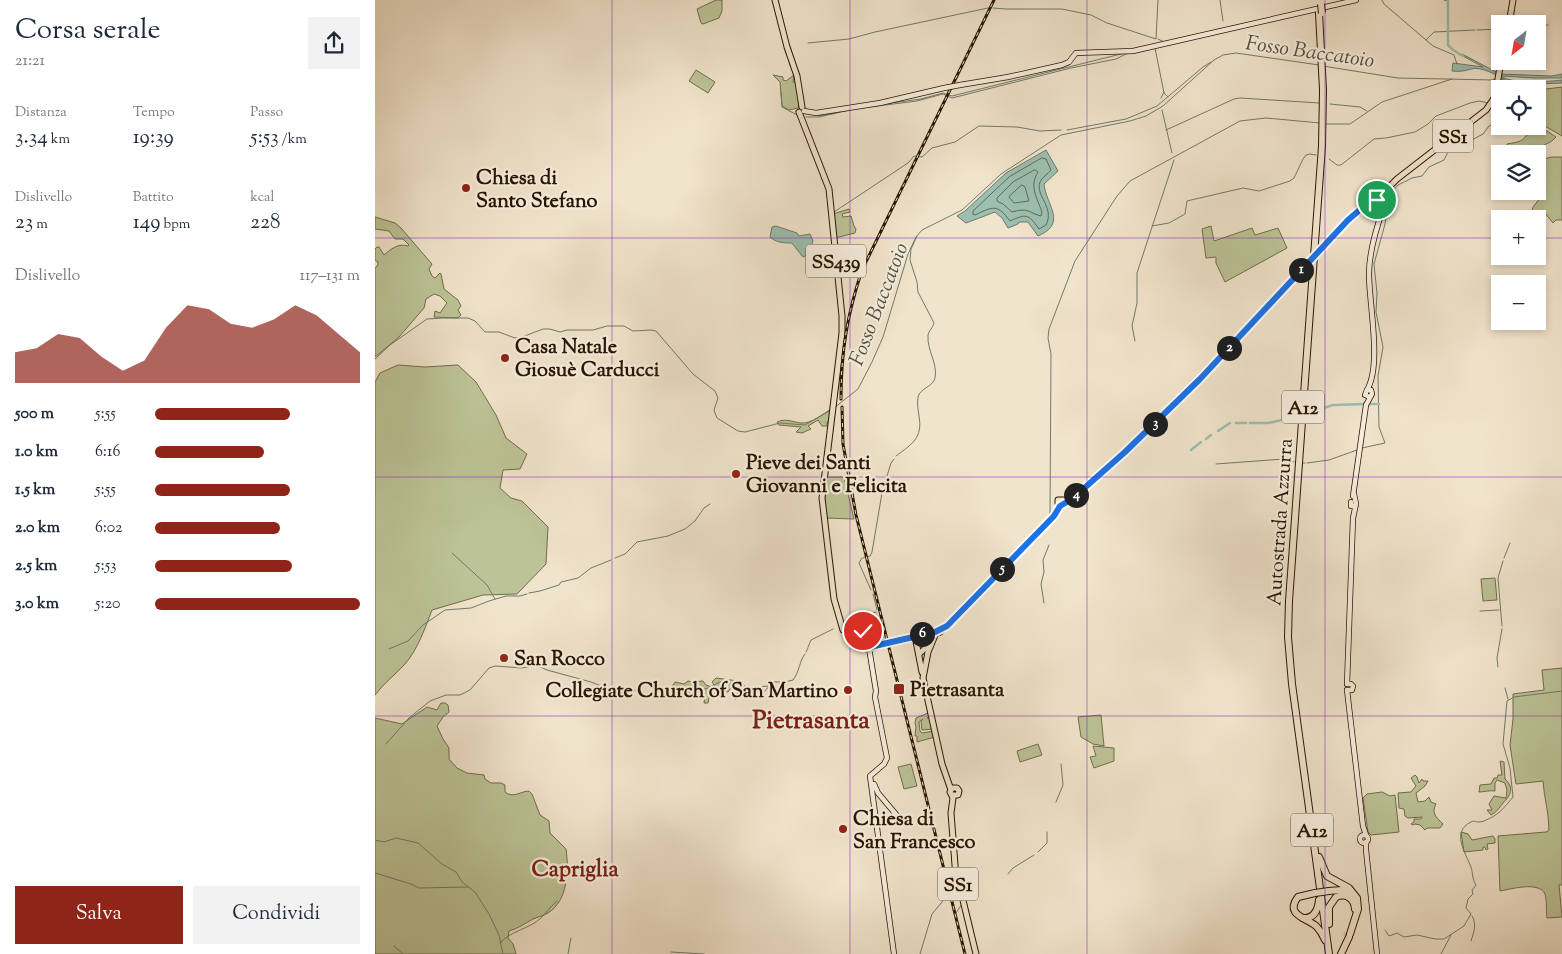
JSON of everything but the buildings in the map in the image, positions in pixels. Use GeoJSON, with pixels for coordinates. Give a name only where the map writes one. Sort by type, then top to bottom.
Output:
{"type":"FeatureCollection","features":[{"type":"Feature","properties":{"kind":"highway","name":"Autostrada Azzurra"},"geometry":{"type":"LineString","coordinates":[[1320,2],[1323,57],[1323,130],[1288,637],[1330,954]]}},
{"type":"Feature","properties":{"kind":"highway","name":"Autostrada Azzurra"},"geometry":{"type":"LineString","coordinates":[[1296,707],[1319,856],[1330,954]]}},
{"type":"Feature","properties":{"kind":"highway"},"geometry":{"type":"LineString","coordinates":[[1319,856],[1327,876],[1347,886],[1355,894],[1358,905],[1341,953]]}},
{"type":"Feature","properties":{"kind":"highway"},"geometry":{"type":"LineString","coordinates":[[1320,884],[1317,910],[1309,918],[1300,916],[1295,909],[1297,900],[1303,896],[1315,893],[1329,891],[1340,890],[1350,892],[1356,901],[1355,914]]}},
{"type":"Feature","properties":{"kind":"highway"},"geometry":{"type":"LineString","coordinates":[[1315,893],[1298,898],[1294,909],[1298,916],[1311,923],[1321,932],[1330,954]]}},
{"type":"Feature","properties":{"kind":"highway"},"geometry":{"type":"LineString","coordinates":[[1329,936],[1329,909],[1334,898],[1342,895],[1350,898],[1355,905],[1355,914]]}},
{"type":"Feature","properties":{"kind":"main road","name":"SS439"},"geometry":{"type":"LineString","coordinates":[[775,0],[797,77],[802,111],[830,194],[842,329],[822,492],[822,506],[834,599],[843,631],[864,632],[869,647]]}},
{"type":"Feature","properties":{"kind":"main road"},"geometry":{"type":"LineString","coordinates":[[802,111],[816,113],[896,100],[944,88],[1009,77],[1062,65],[1069,62],[1076,53],[1133,51],[1356,0]]}},
{"type":"Feature","properties":{"kind":"main road"},"geometry":{"type":"LineString","coordinates":[[1510,15],[1513,0]]}},
{"type":"Feature","properties":{"kind":"main road","name":"SS1"},"geometry":{"type":"LineString","coordinates":[[938,632],[947,626],[1053,517],[1063,502],[1074,497],[1125,452],[1200,379],[1366,202],[1380,199],[1393,183],[1486,110],[1493,100],[1499,70]]}},
{"type":"Feature","properties":{"kind":"main road"},"geometry":{"type":"LineString","coordinates":[[1378,953],[1365,843],[1360,839],[1364,835],[1349,690],[1345,687],[1349,684],[1353,504],[1367,397],[1372,394],[1369,390],[1374,342],[1369,268],[1381,213],[1380,199]]}},
{"type":"Feature","properties":{"kind":"main road"},"geometry":{"type":"LineString","coordinates":[[894,953],[877,823],[875,793],[870,776],[884,764],[887,758],[876,701],[869,647],[938,632]]}},
{"type":"Feature","properties":{"kind":"main road"},"geometry":{"type":"LineString","coordinates":[[923,678],[931,644],[938,632]]}},
{"type":"Feature","properties":{"kind":"main road"},"geometry":{"type":"LineString","coordinates":[[915,637],[923,678]]}},
{"type":"Feature","properties":{"kind":"main road"},"geometry":{"type":"LineString","coordinates":[[919,654],[931,644]]}},
{"type":"Feature","properties":{"kind":"main road","name":"SS1"},"geometry":{"type":"LineString","coordinates":[[923,678],[942,764],[954,792],[951,812],[956,878],[976,954]]}},
{"type":"Feature","properties":{"kind":"main road"},"geometry":{"type":"LineString","coordinates":[[875,793],[899,818],[877,823]]}},
{"type":"Feature","properties":{"kind":"shaded area"},"geometry":{"type":"Polygon","coordinates":[[[716,0],[722,0],[722,11],[719,18],[701,23],[697,9],[716,0]]]}},
{"type":"Feature","properties":{"kind":"shaded area"},"geometry":{"type":"Polygon","coordinates":[[[696,70],[715,82],[708,93],[689,81],[696,70]]]}},
{"type":"Feature","properties":{"kind":"shaded area"},"geometry":{"type":"Polygon","coordinates":[[[773,75],[783,77],[783,80],[786,81],[794,75],[793,82],[798,83],[800,102],[798,108],[789,110],[782,106],[780,82],[773,75]]]}},
{"type":"Feature","properties":{"kind":"shaded area"},"geometry":{"type":"Polygon","coordinates":[[[1562,87],[1562,136],[1546,127],[1546,89],[1562,87]]]}},
{"type":"Feature","properties":{"kind":"shaded area"},"geometry":{"type":"Polygon","coordinates":[[[1546,130],[1556,137],[1544,145],[1507,145],[1525,138],[1527,135],[1546,135],[1546,130]]]}},
{"type":"Feature","properties":{"kind":"shaded area"},"geometry":{"type":"Polygon","coordinates":[[[1562,157],[1562,220],[1556,220],[1553,223],[1546,214],[1546,210],[1532,210],[1538,200],[1546,200],[1546,158],[1562,157]]]}},
{"type":"Feature","properties":{"kind":"shaded area"},"geometry":{"type":"Polygon","coordinates":[[[849,209],[850,212],[842,214],[843,217],[851,216],[856,229],[855,233],[835,238],[833,214],[849,209]]]}},
{"type":"Feature","properties":{"kind":"shaded area"},"geometry":{"type":"Polygon","coordinates":[[[375,217],[395,223],[401,228],[432,264],[429,269],[432,276],[435,278],[441,274],[444,289],[458,300],[461,306],[458,310],[461,315],[458,318],[434,317],[435,311],[440,313],[447,303],[440,296],[434,294],[426,299],[424,308],[399,337],[375,357],[375,268],[378,262],[375,260],[375,249],[379,247],[384,255],[395,247],[409,245],[403,239],[395,239],[389,231],[375,229],[375,217]]]}},
{"type":"Feature","properties":{"kind":"shaded area"},"geometry":{"type":"Polygon","coordinates":[[[1211,226],[1214,241],[1252,228],[1255,235],[1278,228],[1287,248],[1225,282],[1216,263],[1216,257],[1206,258],[1202,229],[1211,226]]]}},
{"type":"Feature","properties":{"kind":"shaded area"},"geometry":{"type":"Polygon","coordinates":[[[398,365],[425,367],[458,365],[476,382],[496,415],[506,438],[527,454],[520,469],[503,470],[500,488],[511,498],[522,501],[548,527],[546,564],[517,594],[483,595],[432,610],[421,638],[410,658],[375,695],[375,382],[380,373],[398,365]]]}},
{"type":"Feature","properties":{"kind":"shaded area"},"geometry":{"type":"Polygon","coordinates":[[[831,409],[830,421],[827,422],[827,426],[822,426],[818,420],[808,426],[811,429],[802,433],[796,432],[801,427],[779,425],[777,422],[786,420],[805,423],[831,409]]]}},
{"type":"Feature","properties":{"kind":"shaded area"},"geometry":{"type":"Polygon","coordinates":[[[825,477],[844,477],[854,519],[826,518],[824,508],[825,477]]]}},
{"type":"Feature","properties":{"kind":"shaded area"},"geometry":{"type":"Polygon","coordinates":[[[1495,578],[1497,600],[1483,601],[1481,579],[1495,578]]]}},
{"type":"Feature","properties":{"kind":"shaded area"},"geometry":{"type":"Polygon","coordinates":[[[1562,668],[1562,885],[1559,885],[1562,917],[1547,918],[1546,897],[1542,890],[1524,887],[1500,891],[1498,836],[1546,832],[1549,830],[1543,781],[1516,784],[1510,745],[1513,694],[1544,690],[1542,670],[1562,668]]]}},
{"type":"Feature","properties":{"kind":"shaded area"},"geometry":{"type":"Polygon","coordinates":[[[716,678],[738,681],[738,683],[745,686],[735,700],[738,690],[733,687],[728,692],[721,690],[717,694],[710,693],[708,703],[704,703],[705,696],[700,695],[698,690],[692,690],[684,698],[666,696],[675,682],[684,684],[688,681],[703,681],[706,685],[712,687],[715,686],[712,682],[716,678]]]}},
{"type":"Feature","properties":{"kind":"shaded area"},"geometry":{"type":"Polygon","coordinates":[[[441,703],[448,705],[449,712],[437,726],[449,748],[449,759],[457,768],[467,773],[484,775],[485,779],[491,783],[505,785],[505,792],[508,794],[514,795],[529,791],[540,815],[549,821],[550,833],[566,849],[566,884],[560,901],[548,913],[509,931],[508,938],[513,944],[516,954],[375,954],[375,718],[402,724],[427,707],[437,710],[441,703]]]}},
{"type":"Feature","properties":{"kind":"shaded area"},"geometry":{"type":"Polygon","coordinates":[[[928,713],[931,716],[927,718],[931,717],[933,729],[922,730],[921,721],[923,719],[919,722],[920,731],[922,733],[934,731],[935,737],[917,742],[917,736],[915,736],[916,718],[928,713]]]}},
{"type":"Feature","properties":{"kind":"shaded area"},"geometry":{"type":"Polygon","coordinates":[[[1101,715],[1104,746],[1093,744],[1081,737],[1078,717],[1101,715]]]}},
{"type":"Feature","properties":{"kind":"shaded area"},"geometry":{"type":"Polygon","coordinates":[[[1038,744],[1042,755],[1020,762],[1017,751],[1038,744]]]}},
{"type":"Feature","properties":{"kind":"shaded area"},"geometry":{"type":"Polygon","coordinates":[[[1093,746],[1114,748],[1114,761],[1094,768],[1090,757],[1096,756],[1093,746]]]}},
{"type":"Feature","properties":{"kind":"shaded area"},"geometry":{"type":"Polygon","coordinates":[[[1500,761],[1504,762],[1505,779],[1511,789],[1508,798],[1491,815],[1487,810],[1492,810],[1489,804],[1494,796],[1506,798],[1507,790],[1505,783],[1497,780],[1495,791],[1479,792],[1480,785],[1491,784],[1494,778],[1502,775],[1500,761]]]}},
{"type":"Feature","properties":{"kind":"shaded area"},"geometry":{"type":"Polygon","coordinates":[[[911,764],[917,786],[904,789],[898,767],[911,764]]]}},
{"type":"Feature","properties":{"kind":"shaded area"},"geometry":{"type":"Polygon","coordinates":[[[1415,775],[1419,783],[1422,779],[1423,781],[1428,781],[1416,793],[1418,802],[1425,801],[1429,797],[1431,802],[1436,804],[1434,812],[1443,824],[1440,828],[1427,828],[1425,830],[1420,825],[1413,825],[1411,824],[1414,822],[1414,819],[1421,819],[1422,817],[1408,818],[1405,816],[1404,809],[1399,808],[1398,793],[1411,792],[1416,786],[1411,778],[1415,775]]]}},
{"type":"Feature","properties":{"kind":"shaded area"},"geometry":{"type":"Polygon","coordinates":[[[1382,792],[1390,796],[1395,795],[1399,832],[1371,835],[1368,832],[1363,798],[1367,794],[1382,792]]]}},
{"type":"Feature","properties":{"kind":"shaded area"},"geometry":{"type":"Polygon","coordinates":[[[1461,832],[1468,834],[1472,840],[1493,836],[1495,843],[1487,844],[1488,849],[1486,850],[1483,847],[1483,850],[1464,852],[1461,832]]]}},
{"type":"Feature","properties":{"kind":"water"},"geometry":{"type":"Polygon","coordinates":[[[1461,55],[1500,74],[1552,76],[1562,74],[1562,78],[1501,76],[1512,80],[1505,80],[1475,68],[1452,71],[1453,63],[1483,67],[1461,55]]]}},
{"type":"Feature","properties":{"kind":"water"},"geometry":{"type":"Polygon","coordinates":[[[1562,80],[1562,83],[1546,84],[1546,81],[1562,80]]]}},
{"type":"Feature","properties":{"kind":"water"},"geometry":{"type":"Polygon","coordinates":[[[1046,150],[1058,171],[1044,184],[1054,219],[1047,231],[1038,236],[1028,222],[1019,222],[1008,228],[1002,218],[995,212],[966,223],[957,216],[965,211],[1006,173],[1046,150]]]}},
{"type":"Feature","properties":{"kind":"water"},"geometry":{"type":"Polygon","coordinates":[[[776,226],[797,233],[799,236],[810,234],[813,241],[809,253],[804,257],[792,243],[772,239],[770,237],[772,227],[776,226]]]}},
{"type":"Feature","properties":{"kind":"waterway"},"geometry":{"type":"LineString","coordinates":[[993,8],[1062,9],[1091,15],[1107,23],[1156,39],[1158,0]]}},
{"type":"Feature","properties":{"kind":"waterway"},"geometry":{"type":"LineString","coordinates":[[1220,0],[1223,21]]}},
{"type":"Feature","properties":{"kind":"waterway"},"geometry":{"type":"LineString","coordinates":[[1382,0],[1384,4],[1433,46],[1454,55],[1457,64]]}},
{"type":"Feature","properties":{"kind":"waterway"},"geometry":{"type":"LineString","coordinates":[[1444,0],[1448,1]]}},
{"type":"Feature","properties":{"kind":"waterway"},"geometry":{"type":"LineString","coordinates":[[1448,0],[1448,45],[1463,56]]}},
{"type":"Feature","properties":{"kind":"waterway"},"geometry":{"type":"LineString","coordinates":[[808,43],[849,39],[988,8]]}},
{"type":"Feature","properties":{"kind":"waterway"},"geometry":{"type":"LineString","coordinates":[[1477,30],[1491,29]]}},
{"type":"Feature","properties":{"kind":"waterway"},"geometry":{"type":"LineString","coordinates":[[1426,40],[1434,32],[1475,30]]}},
{"type":"Feature","properties":{"kind":"waterway"},"geometry":{"type":"LineString","coordinates":[[1158,39],[1164,42]]}},
{"type":"Feature","properties":{"kind":"waterway"},"geometry":{"type":"LineString","coordinates":[[1155,48],[1164,93],[1168,97]]}},
{"type":"Feature","properties":{"kind":"waterway"},"geometry":{"type":"LineString","coordinates":[[884,104],[921,99],[943,93],[952,96],[1125,53]]}},
{"type":"Feature","properties":{"kind":"waterway"},"geometry":{"type":"LineString","coordinates":[[806,117],[819,117],[854,109],[917,101],[943,94],[952,98],[1071,68],[1116,59],[1128,53]]}},
{"type":"Feature","properties":{"kind":"waterway","name":"Fosso Baccatoio"},"geometry":{"type":"LineString","coordinates":[[834,408],[858,389],[872,362],[883,337],[908,254],[916,237],[922,230],[962,210],[1001,174],[1061,135],[1146,116],[1163,106],[1214,60],[1223,55],[1236,53],[1319,65]]}},
{"type":"Feature","properties":{"kind":"waterway"},"geometry":{"type":"LineString","coordinates":[[1067,130],[1126,119],[1157,106],[1211,62]]}},
{"type":"Feature","properties":{"kind":"waterway","name":"Fosso Baccatoio"},"geometry":{"type":"LineString","coordinates":[[1323,66],[1398,78],[1493,80]]}},
{"type":"Feature","properties":{"kind":"waterway"},"geometry":{"type":"LineString","coordinates":[[1324,124],[1350,124],[1382,102],[1452,79]]}},
{"type":"Feature","properties":{"kind":"waterway"},"geometry":{"type":"LineString","coordinates":[[781,92],[782,107],[799,116]]}},
{"type":"Feature","properties":{"kind":"waterway"},"geometry":{"type":"LineString","coordinates":[[1161,98],[1164,92]]}},
{"type":"Feature","properties":{"kind":"waterway"},"geometry":{"type":"LineString","coordinates":[[1166,130],[1234,99],[1319,103]]}},
{"type":"Feature","properties":{"kind":"waterway"},"geometry":{"type":"LineString","coordinates":[[1386,138],[1415,132],[1428,124],[1436,116],[1470,103],[1479,101],[1488,103]]}},
{"type":"Feature","properties":{"kind":"waterway"},"geometry":{"type":"LineString","coordinates":[[1330,104],[1360,107],[1367,111]]}},
{"type":"Feature","properties":{"kind":"waterway"},"geometry":{"type":"LineString","coordinates":[[1162,110],[1172,153]]}},
{"type":"Feature","properties":{"kind":"waterway"},"geometry":{"type":"LineString","coordinates":[[818,116],[836,113]]}},
{"type":"Feature","properties":{"kind":"waterway"},"geometry":{"type":"LineString","coordinates":[[1050,516],[1051,354],[1048,338],[1049,329],[1075,261],[1117,196],[1130,181],[1240,121],[1266,118],[1320,123]]}},
{"type":"Feature","properties":{"kind":"waterway"},"geometry":{"type":"LineString","coordinates":[[1362,448],[1385,443],[1379,427],[1378,376],[1383,347],[1376,312],[1377,293],[1374,264],[1385,224],[1389,195],[1398,185],[1412,178],[1422,176],[1429,167],[1444,160],[1449,150],[1456,145],[1468,142],[1483,134],[1491,125]]}},
{"type":"Feature","properties":{"kind":"waterway"},"geometry":{"type":"LineString","coordinates":[[834,212],[908,163],[914,156],[922,157],[932,148],[955,142],[979,126],[1017,127],[1040,131],[1061,130]]}},
{"type":"Feature","properties":{"kind":"waterway"},"geometry":{"type":"LineString","coordinates":[[1329,159],[1337,165],[1341,165],[1374,139],[1385,138]]}},
{"type":"Feature","properties":{"kind":"waterway"},"geometry":{"type":"LineString","coordinates":[[1152,226],[1169,223],[1185,214],[1187,201],[1243,188],[1259,191],[1290,181],[1294,178],[1306,155],[1316,155]]}},
{"type":"Feature","properties":{"kind":"waterway"},"geometry":{"type":"LineString","coordinates":[[1135,341],[1132,326],[1137,303],[1137,273],[1174,160]]}},
{"type":"Feature","properties":{"kind":"waterway"},"geometry":{"type":"LineString","coordinates":[[896,456],[911,444],[918,435],[920,424],[918,397],[934,381],[936,373],[928,341],[928,334],[934,323],[918,292],[910,260],[911,249],[917,236]]}},
{"type":"Feature","properties":{"kind":"waterway","name":"Fosso Baccatoio"},"geometry":{"type":"LineString","coordinates":[[375,359],[390,345],[427,319],[468,318],[475,321],[485,332],[499,332],[515,338],[543,329],[560,332],[567,330],[593,330],[607,326],[624,326],[633,331],[656,331],[693,374],[715,391],[718,398],[714,410],[717,418],[738,431],[745,432],[780,423],[805,425],[831,410]]}},
{"type":"Feature","properties":{"kind":"waterway"},"geometry":{"type":"LineString","coordinates":[[1311,412],[1333,405],[1365,404]]}},
{"type":"Feature","properties":{"kind":"waterway"},"geometry":{"type":"LineString","coordinates":[[1369,404],[1379,404]]}},
{"type":"Feature","properties":{"kind":"waterway"},"geometry":{"type":"LineString","coordinates":[[1250,423],[1269,423],[1297,416]]}},
{"type":"Feature","properties":{"kind":"waterway"},"geometry":{"type":"LineString","coordinates":[[1218,431],[1230,423]]}},
{"type":"Feature","properties":{"kind":"waterway"},"geometry":{"type":"LineString","coordinates":[[1236,423],[1246,423]]}},
{"type":"Feature","properties":{"kind":"waterway"},"geometry":{"type":"LineString","coordinates":[[1206,439],[1211,435]]}},
{"type":"Feature","properties":{"kind":"waterway"},"geometry":{"type":"LineString","coordinates":[[1191,450],[1201,442]]}},
{"type":"Feature","properties":{"kind":"waterway"},"geometry":{"type":"LineString","coordinates":[[1307,463],[1329,460],[1357,450]]}},
{"type":"Feature","properties":{"kind":"waterway"},"geometry":{"type":"LineString","coordinates":[[883,489],[894,459]]}},
{"type":"Feature","properties":{"kind":"waterway"},"geometry":{"type":"LineString","coordinates":[[1216,464],[1284,459],[1294,462]]}},
{"type":"Feature","properties":{"kind":"waterway"},"geometry":{"type":"LineString","coordinates":[[867,557],[872,552],[882,493]]}},
{"type":"Feature","properties":{"kind":"waterway"},"geometry":{"type":"LineString","coordinates":[[615,558],[625,554],[637,542],[668,536],[685,529],[710,504]]}},
{"type":"Feature","properties":{"kind":"waterway"},"geometry":{"type":"LineString","coordinates":[[1504,558],[1510,543]]}},
{"type":"Feature","properties":{"kind":"waterway"},"geometry":{"type":"LineString","coordinates":[[1044,603],[1041,584],[1044,572],[1043,560],[1049,545]]}},
{"type":"Feature","properties":{"kind":"waterway"},"geometry":{"type":"LineString","coordinates":[[452,553],[487,585],[495,599]]}},
{"type":"Feature","properties":{"kind":"waterway"},"geometry":{"type":"LineString","coordinates":[[862,558],[859,563],[871,590]]}},
{"type":"Feature","properties":{"kind":"waterway"},"geometry":{"type":"LineString","coordinates":[[529,593],[578,578],[591,568],[611,560]]}},
{"type":"Feature","properties":{"kind":"waterway"},"geometry":{"type":"LineString","coordinates":[[1502,626],[1498,578],[1503,561]]}},
{"type":"Feature","properties":{"kind":"waterway"},"geometry":{"type":"LineString","coordinates":[[389,649],[408,641],[423,625],[445,610],[471,608],[506,596],[527,594]]}},
{"type":"Feature","properties":{"kind":"waterway"},"geometry":{"type":"LineString","coordinates":[[873,594],[877,610]]}},
{"type":"Feature","properties":{"kind":"waterway"},"geometry":{"type":"LineString","coordinates":[[1480,611],[1499,610]]}},
{"type":"Feature","properties":{"kind":"waterway"},"geometry":{"type":"LineString","coordinates":[[860,618],[876,612]]}},
{"type":"Feature","properties":{"kind":"waterway"},"geometry":{"type":"LineString","coordinates":[[843,625],[858,619]]}},
{"type":"Feature","properties":{"kind":"waterway"},"geometry":{"type":"LineString","coordinates":[[808,647],[811,640],[833,629]]}},
{"type":"Feature","properties":{"kind":"waterway"},"geometry":{"type":"LineString","coordinates":[[1498,667],[1497,658],[1502,629]]}},
{"type":"Feature","properties":{"kind":"waterway"},"geometry":{"type":"LineString","coordinates":[[806,652],[808,648]]}},
{"type":"Feature","properties":{"kind":"waterway"},"geometry":{"type":"LineString","coordinates":[[762,694],[773,682],[793,680],[805,654]]}},
{"type":"Feature","properties":{"kind":"waterway"},"geometry":{"type":"LineString","coordinates":[[386,744],[409,718],[430,701],[446,695],[460,695],[470,690],[489,668],[495,666],[522,668],[536,665],[614,691],[634,690],[649,696],[661,693],[675,693],[692,688],[706,689],[720,682],[734,684],[751,690],[755,687],[769,686]]}},
{"type":"Feature","properties":{"kind":"waterway"},"geometry":{"type":"LineString","coordinates":[[1505,688],[1508,699]]}},
{"type":"Feature","properties":{"kind":"waterway"},"geometry":{"type":"LineString","coordinates":[[1385,930],[1389,936],[1397,933],[1404,937],[1417,935],[1444,939],[1464,926],[1471,914],[1466,908],[1468,899],[1473,894],[1472,890],[1476,885],[1461,843],[1462,831],[1471,822],[1483,821],[1497,814],[1513,797],[1510,768],[1503,744],[1507,701],[1514,697],[1562,691]]}},
{"type":"Feature","properties":{"kind":"waterway"},"geometry":{"type":"LineString","coordinates":[[1056,802],[1063,785],[1061,764]]}},
{"type":"Feature","properties":{"kind":"waterway"},"geometry":{"type":"LineString","coordinates":[[1038,852],[1047,843],[1047,832]]}},
{"type":"Feature","properties":{"kind":"waterway"},"geometry":{"type":"LineString","coordinates":[[375,840],[384,842],[396,838],[418,843],[442,864],[456,872],[462,882],[475,892],[489,914],[499,935],[503,954]]}},
{"type":"Feature","properties":{"kind":"waterway"},"geometry":{"type":"LineString","coordinates":[[1008,874],[1013,868],[1034,855]]}},
{"type":"Feature","properties":{"kind":"waterway"},"geometry":{"type":"LineString","coordinates":[[375,873],[419,888],[469,887]]}},
{"type":"Feature","properties":{"kind":"waterway"},"geometry":{"type":"LineString","coordinates":[[920,954],[932,914],[947,896]]}},
{"type":"Feature","properties":{"kind":"waterway"},"geometry":{"type":"LineString","coordinates":[[500,943],[510,935],[536,922],[557,901]]}},
{"type":"Feature","properties":{"kind":"waterway"},"geometry":{"type":"LineString","coordinates":[[956,913],[962,904]]}},
{"type":"Feature","properties":{"kind":"waterway"},"geometry":{"type":"LineString","coordinates":[[1471,941],[1475,925],[1472,916]]}},
{"type":"Feature","properties":{"kind":"waterway"},"geometry":{"type":"LineString","coordinates":[[1441,954],[1451,935]]}},
{"type":"Feature","properties":{"kind":"waterway"},"geometry":{"type":"LineString","coordinates":[[568,954],[571,938]]}},
{"type":"Feature","properties":{"kind":"waterway"},"geometry":{"type":"LineString","coordinates":[[394,946],[403,954]]}},
{"type":"Feature","properties":{"kind":"waterway"},"geometry":{"type":"LineString","coordinates":[[671,952],[704,954]]}},
{"type":"Feature","properties":{"kind":"railway"},"geometry":{"type":"LineString","coordinates":[[841,399],[842,365],[846,334],[852,303],[862,270],[994,0]]}},
{"type":"Feature","properties":{"kind":"railway"},"geometry":{"type":"LineString","coordinates":[[842,407],[843,444],[856,515],[965,954]]}},
{"type":"Feature","properties":{"kind":"place","name":"Chiesa di Santo Stefano"},"geometry":{"type":"Point","coordinates":[466,188]}},
{"type":"Feature","properties":{"kind":"place","name":"Casa Natale Giosuè Carducci"},"geometry":{"type":"Point","coordinates":[505,358]}},
{"type":"Feature","properties":{"kind":"place","name":"Pieve dei Santi Giovanni e Felicita"},"geometry":{"type":"Point","coordinates":[736,474]}},
{"type":"Feature","properties":{"kind":"place","name":"San Rocco"},"geometry":{"type":"Point","coordinates":[504,658]}},
{"type":"Feature","properties":{"kind":"place","name":"Pietrasanta"},"geometry":{"type":"Point","coordinates":[899,689]}},
{"type":"Feature","properties":{"kind":"place","name":"Collegiate Church of San Martino"},"geometry":{"type":"Point","coordinates":[848,690]}},
{"type":"Feature","properties":{"kind":"place","name":"Chiesa di San Francesco"},"geometry":{"type":"Point","coordinates":[843,829]}},
{"type":"Feature","properties":{"kind":"district","name":"Pietrasanta"},"geometry":{"type":"Point","coordinates":[811,719]}},
{"type":"Feature","properties":{"kind":"district","name":"Capriglia"},"geometry":{"type":"Point","coordinates":[575,868]}},
{"type":"Feature","properties":{"kind":"route"},"geometry":{"type":"LineString","coordinates":[[863,631],[866,634],[870,647],[935,632],[947,626],[1031,537],[1054,516],[1061,505],[1072,499],[1125,452],[1200,379],[1360,208],[1369,202],[1377,200]]}}]}
